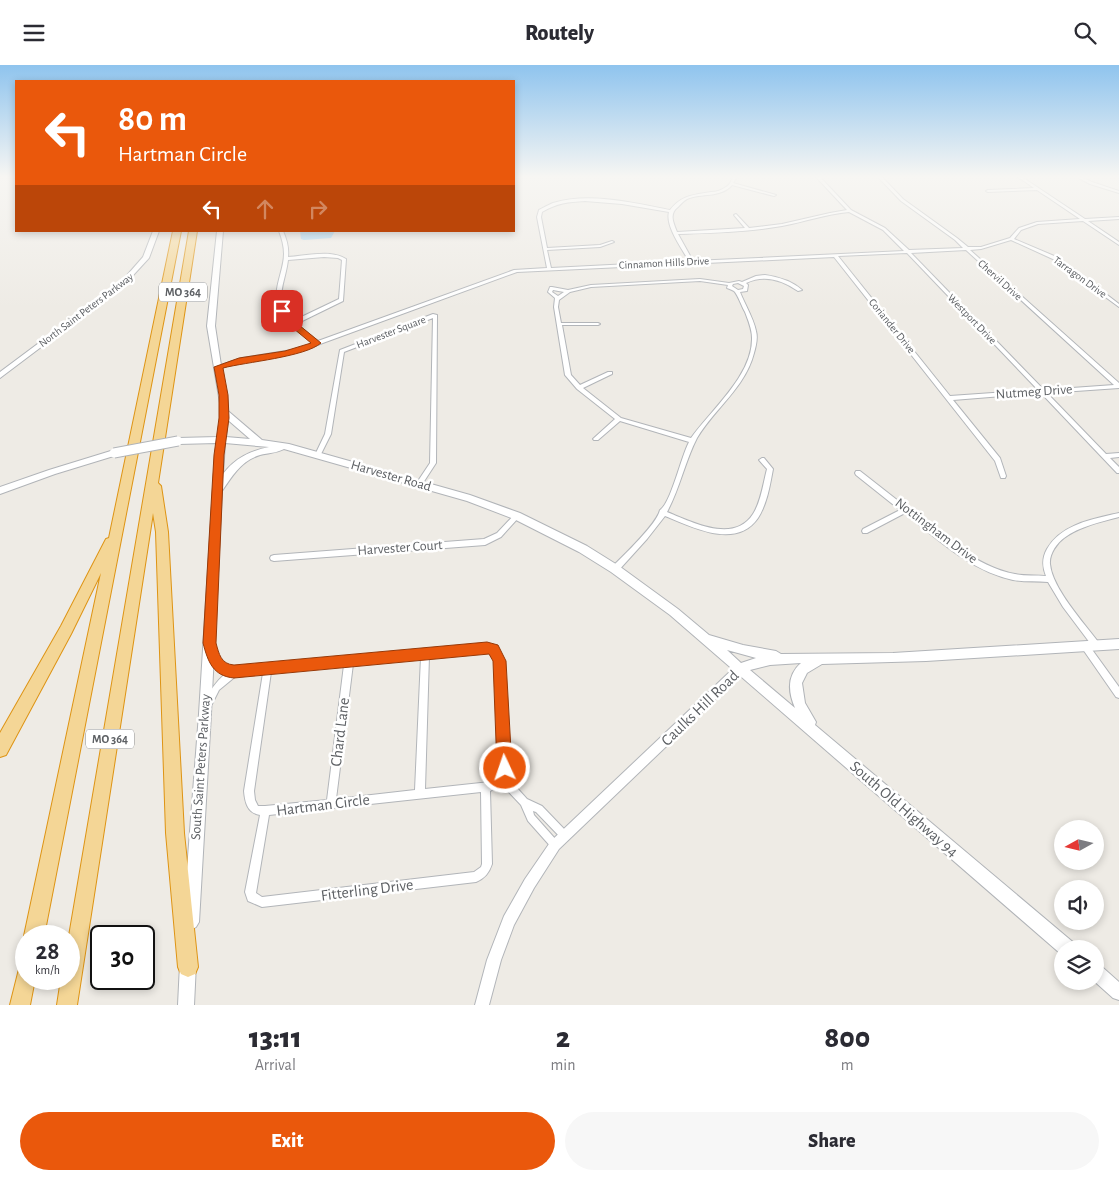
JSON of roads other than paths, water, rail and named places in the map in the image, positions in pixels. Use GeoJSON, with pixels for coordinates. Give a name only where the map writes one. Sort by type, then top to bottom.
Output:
{"type":"FeatureCollection","features":[{"type":"Feature","properties":{"kind":"highway","name":"MO 364"},"geometry":{"type":"LineString","coordinates":[[36,925],[178,232]]}},
{"type":"Feature","properties":{"kind":"highway","name":"MO 364"},"geometry":{"type":"LineString","coordinates":[[67,1005],[194,232]]}},
{"type":"Feature","properties":{"kind":"highway"},"geometry":{"type":"LineString","coordinates":[[153,474],[162,532],[175,833],[188,967]]}},
{"type":"Feature","properties":{"kind":"highway"},"geometry":{"type":"LineString","coordinates":[[0,749],[66,630],[118,523]]}},
{"type":"Feature","properties":{"kind":"highway"},"geometry":{"type":"LineString","coordinates":[[20,1005],[23,990]]}},
{"type":"Feature","properties":{"kind":"main road","name":"North Saint Peters Parkway"},"geometry":{"type":"LineString","coordinates":[[0,376],[135,273],[149,253],[156,232]]}},
{"type":"Feature","properties":{"kind":"main road","name":"South Saint Peters Parkway"},"geometry":{"type":"LineString","coordinates":[[186,1005],[205,714],[219,455],[224,412],[224,395],[211,334],[220,232]]}},
{"type":"Feature","properties":{"kind":"main road"},"geometry":{"type":"LineString","coordinates":[[224,412],[258,441]]}},
{"type":"Feature","properties":{"kind":"main road","name":"Harvester Road"},"geometry":{"type":"LineString","coordinates":[[0,491],[52,472],[114,453],[178,441],[222,439],[258,441],[289,447],[470,498],[517,516],[588,552],[615,569],[655,597],[741,668]]}},
{"type":"Feature","properties":{"kind":"main road"},"geometry":{"type":"LineString","coordinates":[[218,492],[228,472],[240,461],[266,450],[289,447]]}},
{"type":"Feature","properties":{"kind":"main road"},"geometry":{"type":"LineString","coordinates":[[704,638],[743,650],[791,659]]}},
{"type":"Feature","properties":{"kind":"main road","name":"Caulks Hill Road"},"geometry":{"type":"LineString","coordinates":[[741,668],[765,661],[791,659],[818,660],[953,655],[1119,644]]}},
{"type":"Feature","properties":{"kind":"main road"},"geometry":{"type":"LineString","coordinates":[[818,660],[800,671],[796,684],[798,703],[824,739]]}},
{"type":"Feature","properties":{"kind":"main road","name":"South Old Highway 94"},"geometry":{"type":"LineString","coordinates":[[741,668],[1058,940]]}},
{"type":"Feature","properties":{"kind":"main road"},"geometry":{"type":"LineString","coordinates":[[1104,980],[1119,992]]}},
{"type":"Feature","properties":{"kind":"street"},"geometry":{"type":"LineString","coordinates":[[540,221],[549,269]]}},
{"type":"Feature","properties":{"kind":"street"},"geometry":{"type":"LineString","coordinates":[[672,221],[691,261]]}},
{"type":"Feature","properties":{"kind":"street"},"geometry":{"type":"LineString","coordinates":[[741,221],[748,229]]}},
{"type":"Feature","properties":{"kind":"street"},"geometry":{"type":"LineString","coordinates":[[677,233],[748,229],[802,221]]}},
{"type":"Feature","properties":{"kind":"street","name":"Westport Drive"},"geometry":{"type":"LineString","coordinates":[[869,221],[884,229],[1119,471]]}},
{"type":"Feature","properties":{"kind":"street","name":"Chervil Drive"},"geometry":{"type":"LineString","coordinates":[[932,221],[966,249],[1119,386]]}},
{"type":"Feature","properties":{"kind":"street","name":"Cinnamon Hills Drive"},"geometry":{"type":"LineString","coordinates":[[218,367],[249,359],[286,353],[317,343],[508,273],[691,261],[981,248],[1011,239],[1020,229],[1038,223],[1070,221]]}},
{"type":"Feature","properties":{"kind":"street"},"geometry":{"type":"LineString","coordinates":[[1084,221],[1119,244]]}},
{"type":"Feature","properties":{"kind":"street"},"geometry":{"type":"LineString","coordinates":[[281,232],[287,244],[278,300],[283,314],[317,343]]}},
{"type":"Feature","properties":{"kind":"street","name":"Tarragon Drive"},"geometry":{"type":"LineString","coordinates":[[1011,239],[1057,259],[1119,306]]}},
{"type":"Feature","properties":{"kind":"street"},"geometry":{"type":"LineString","coordinates":[[545,249],[595,246],[612,242]]}},
{"type":"Feature","properties":{"kind":"street"},"geometry":{"type":"LineString","coordinates":[[286,259],[330,255],[339,256],[344,259],[341,300],[293,323]]}},
{"type":"Feature","properties":{"kind":"street","name":"Coriander Drive"},"geometry":{"type":"LineString","coordinates":[[835,255],[998,460],[1003,476]]}},
{"type":"Feature","properties":{"kind":"street"},"geometry":{"type":"LineString","coordinates":[[693,441],[619,419],[579,389],[568,375],[556,307],[558,298],[568,291],[591,286],[700,280],[729,284],[743,283],[756,278],[782,278],[800,289]]}},
{"type":"Feature","properties":{"kind":"street"},"geometry":{"type":"LineString","coordinates":[[729,284],[730,288],[737,291],[747,288],[743,283]]}},
{"type":"Feature","properties":{"kind":"street"},"geometry":{"type":"LineString","coordinates":[[558,298],[550,292],[552,288],[568,291]]}},
{"type":"Feature","properties":{"kind":"street"},"geometry":{"type":"LineString","coordinates":[[615,569],[647,534],[669,502],[693,441],[736,387],[749,364],[758,343],[752,322],[737,291]]}},
{"type":"Feature","properties":{"kind":"street","name":"Harvester Square"},"geometry":{"type":"LineString","coordinates":[[318,455],[328,434],[342,351],[435,315],[433,463],[419,484]]}},
{"type":"Feature","properties":{"kind":"street"},"geometry":{"type":"LineString","coordinates":[[559,324],[598,324]]}},
{"type":"Feature","properties":{"kind":"street"},"geometry":{"type":"LineString","coordinates":[[579,389],[610,373]]}},
{"type":"Feature","properties":{"kind":"street","name":"Nutmeg Drive"},"geometry":{"type":"LineString","coordinates":[[950,398],[1119,386]]}},
{"type":"Feature","properties":{"kind":"street"},"geometry":{"type":"LineString","coordinates":[[596,439],[619,419]]}},
{"type":"Feature","properties":{"kind":"street"},"geometry":{"type":"LineString","coordinates":[[1104,456],[1119,455]]}},
{"type":"Feature","properties":{"kind":"street"},"geometry":{"type":"LineString","coordinates":[[662,512],[713,532],[732,532],[745,527],[755,517],[770,469],[762,460]]}},
{"type":"Feature","properties":{"kind":"street","name":"Nottingham Drive"},"geometry":{"type":"LineString","coordinates":[[858,473],[907,509],[951,545],[986,568],[1014,577],[1049,579]]}},
{"type":"Feature","properties":{"kind":"street"},"geometry":{"type":"LineString","coordinates":[[865,531],[907,509]]}},
{"type":"Feature","properties":{"kind":"street"},"geometry":{"type":"LineString","coordinates":[[1119,515],[1090,523],[1059,538],[1047,559],[1049,579],[1119,694]]}},
{"type":"Feature","properties":{"kind":"street","name":"Harvester Court"},"geometry":{"type":"LineString","coordinates":[[274,558],[485,542],[499,535],[517,516]]}},
{"type":"Feature","properties":{"kind":"street"},"geometry":{"type":"LineString","coordinates":[[209,643],[215,662],[226,671],[487,647],[494,649],[499,661],[505,768],[502,779],[524,802],[531,818],[560,840]]}},
{"type":"Feature","properties":{"kind":"street"},"geometry":{"type":"LineString","coordinates":[[420,793],[425,654]]}},
{"type":"Feature","properties":{"kind":"street","name":"Chard Lane"},"geometry":{"type":"LineString","coordinates":[[331,804],[349,661]]}},
{"type":"Feature","properties":{"kind":"street","name":"Hartman Circle"},"geometry":{"type":"LineString","coordinates":[[268,668],[249,791],[250,802],[256,810],[265,811],[494,786],[502,779]]}},
{"type":"Feature","properties":{"kind":"street","name":"Caulks Hill Road"},"geometry":{"type":"LineString","coordinates":[[482,1005],[487,981],[508,919],[532,876],[560,840],[741,668]]}},
{"type":"Feature","properties":{"kind":"street"},"geometry":{"type":"LineString","coordinates":[[205,714],[212,691],[224,678],[234,671]]}},
{"type":"Feature","properties":{"kind":"street","name":"Fitterling Drive"},"geometry":{"type":"LineString","coordinates":[[265,811],[250,892],[252,897],[262,902],[476,877],[485,871],[488,864],[485,787]]}},
{"type":"Feature","properties":{"kind":"water"},"geometry":{"type":"Polygon","coordinates":[[[300,232],[334,232],[331,238],[301,239],[300,232]]]}}]}
